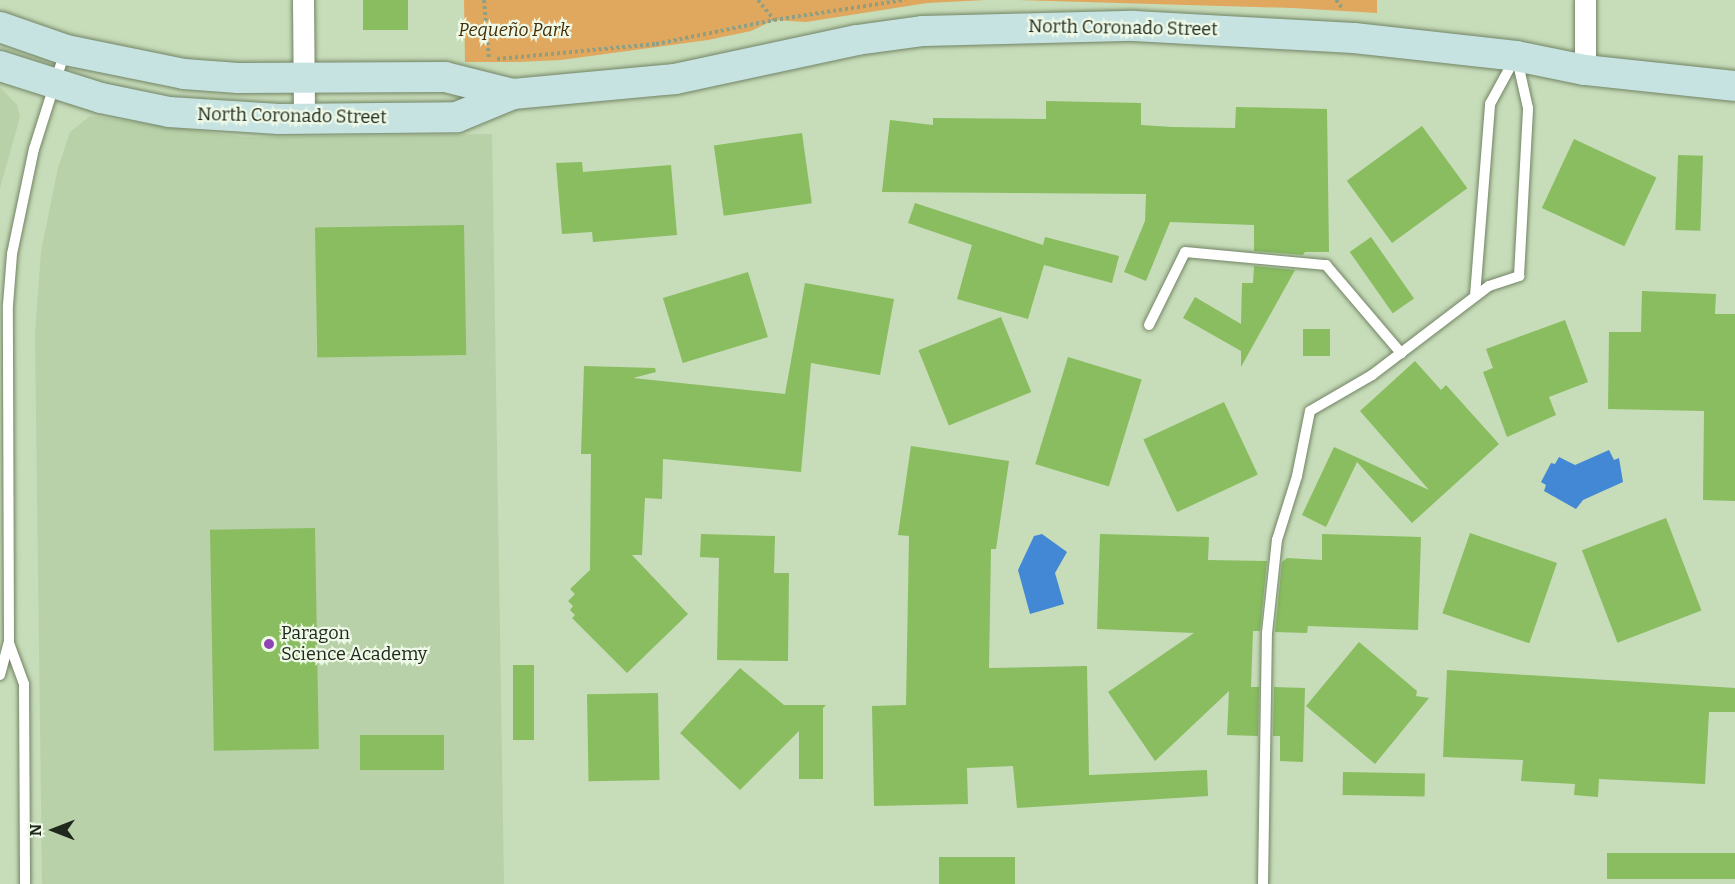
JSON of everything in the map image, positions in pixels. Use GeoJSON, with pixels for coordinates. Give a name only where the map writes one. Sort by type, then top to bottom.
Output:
{"type":"FeatureCollection","features":[{"type":"Feature","properties":{"kind":"street"},"geometry":{"type":"LineString","coordinates":[[303,0],[304,119]]}},
{"type":"Feature","properties":{"kind":"street"},"geometry":{"type":"LineString","coordinates":[[1585,0],[1585,70]]}},
{"type":"Feature","properties":{"kind":"street","name":"North Coronado Street"},"geometry":{"type":"LineString","coordinates":[[0,66],[54,85],[170,112],[304,119],[457,117],[513,94],[675,79],[857,40],[986,26],[1134,26],[1274,33],[1516,56],[1585,70],[1735,86]]}},
{"type":"Feature","properties":{"kind":"street","name":"North Coronado Street"},"geometry":{"type":"LineString","coordinates":[[0,27],[66,50],[184,74],[304,78],[445,77],[513,94]]}},
{"type":"Feature","properties":{"kind":"lane"},"geometry":{"type":"LineString","coordinates":[[0,675],[9,642],[8,305],[22,203],[54,85],[66,50]]}},
{"type":"Feature","properties":{"kind":"lane"},"geometry":{"type":"LineString","coordinates":[[1263,884],[1267,633],[1276,540],[1297,476],[1310,411],[1372,375],[1475,296],[1503,278],[1519,276],[1528,108],[1516,56]]}},
{"type":"Feature","properties":{"kind":"lane"},"geometry":{"type":"LineString","coordinates":[[1475,296],[1490,104],[1516,56]]}},
{"type":"Feature","properties":{"kind":"lane"},"geometry":{"type":"LineString","coordinates":[[1149,325],[1185,252],[1326,265],[1401,353]]}},
{"type":"Feature","properties":{"kind":"lane"},"geometry":{"type":"LineString","coordinates":[[9,642],[24,684],[25,884]]}},
{"type":"Feature","properties":{"kind":"path"},"geometry":{"type":"LineString","coordinates":[[484,0],[489,59],[656,44],[774,20],[905,0]]}},
{"type":"Feature","properties":{"kind":"path"},"geometry":{"type":"LineString","coordinates":[[758,0],[774,20]]}},
{"type":"Feature","properties":{"kind":"shaded area"},"geometry":{"type":"Polygon","coordinates":[[[0,87],[17,105],[20,117],[0,188],[0,87]]]}},
{"type":"Feature","properties":{"kind":"shaded area","name":"Paragon Science Academy"},"geometry":{"type":"Polygon","coordinates":[[[90,116],[245,137],[492,134],[504,884],[42,884],[35,335],[41,251],[58,168],[70,132],[90,116]]]}},
{"type":"Feature","properties":{"kind":"green space","name":"Pequeño Park"},"geometry":{"type":"Polygon","coordinates":[[[464,0],[985,0],[927,3],[806,22],[774,20],[751,31],[708,40],[561,60],[465,62],[464,0]]]}},
{"type":"Feature","properties":{"kind":"green space"},"geometry":{"type":"Polygon","coordinates":[[[1017,0],[1377,0],[1377,13],[1293,8],[1017,0]]]}},
{"type":"Feature","properties":{"kind":"water"},"geometry":{"type":"Polygon","coordinates":[[[1609,450],[1614,460],[1619,458],[1623,482],[1583,500],[1576,509],[1544,491],[1546,485],[1541,482],[1551,463],[1555,464],[1559,457],[1575,465],[1609,450]]]}},
{"type":"Feature","properties":{"kind":"water"},"geometry":{"type":"Polygon","coordinates":[[[1042,534],[1067,552],[1055,573],[1064,604],[1030,614],[1018,570],[1034,536],[1042,534]]]}},
{"type":"Feature","properties":{"kind":"building"},"geometry":{"type":"Polygon","coordinates":[[[363,0],[408,0],[408,30],[363,30],[363,0]]]}},
{"type":"Feature","properties":{"kind":"building"},"geometry":{"type":"Polygon","coordinates":[[[1046,101],[1141,103],[1141,125],[1172,127],[1235,128],[1236,107],[1327,109],[1329,252],[1305,252],[1303,255],[1254,251],[1254,225],[1170,222],[1146,281],[1124,272],[1145,221],[1146,194],[882,192],[890,120],[933,125],[933,118],[1046,119],[1046,101]]]}},
{"type":"Feature","properties":{"kind":"building"},"geometry":{"type":"Polygon","coordinates":[[[1422,126],[1467,188],[1392,243],[1347,181],[1422,126]]]}},
{"type":"Feature","properties":{"kind":"building"},"geometry":{"type":"Polygon","coordinates":[[[802,133],[812,203],[724,216],[714,145],[802,133]]]}},
{"type":"Feature","properties":{"kind":"building"},"geometry":{"type":"Polygon","coordinates":[[[1574,139],[1656,177],[1624,246],[1542,208],[1574,139]]]}},
{"type":"Feature","properties":{"kind":"building"},"geometry":{"type":"Polygon","coordinates":[[[1678,155],[1703,156],[1700,231],[1675,230],[1678,155]]]}},
{"type":"Feature","properties":{"kind":"building"},"geometry":{"type":"Polygon","coordinates":[[[582,162],[583,172],[671,165],[677,235],[593,242],[592,232],[562,234],[556,163],[582,162]]]}},
{"type":"Feature","properties":{"kind":"building"},"geometry":{"type":"Polygon","coordinates":[[[915,203],[1043,245],[1045,237],[1119,256],[1112,283],[1044,265],[1028,319],[957,299],[972,245],[908,223],[915,203]]]}},
{"type":"Feature","properties":{"kind":"building"},"geometry":{"type":"Polygon","coordinates":[[[464,225],[466,355],[317,358],[315,228],[464,225]]]}},
{"type":"Feature","properties":{"kind":"building"},"geometry":{"type":"Polygon","coordinates":[[[1371,237],[1414,298],[1393,313],[1350,252],[1371,237]]]}},
{"type":"Feature","properties":{"kind":"building"},"geometry":{"type":"Polygon","coordinates":[[[1254,266],[1295,270],[1241,367],[1241,351],[1183,318],[1195,297],[1241,324],[1242,283],[1253,283],[1254,266]]]}},
{"type":"Feature","properties":{"kind":"building"},"geometry":{"type":"Polygon","coordinates":[[[748,272],[768,337],[683,363],[663,298],[748,272]]]}},
{"type":"Feature","properties":{"kind":"building"},"geometry":{"type":"Polygon","coordinates":[[[805,283],[894,299],[880,375],[811,363],[801,472],[663,459],[662,499],[645,498],[642,555],[632,555],[688,614],[627,673],[572,618],[575,615],[570,610],[573,606],[568,601],[575,594],[570,589],[590,570],[591,454],[581,454],[584,366],[655,368],[656,372],[633,378],[785,394],[805,283]]]}},
{"type":"Feature","properties":{"kind":"building"},"geometry":{"type":"Polygon","coordinates":[[[1642,291],[1716,294],[1715,314],[1735,314],[1735,501],[1703,500],[1704,411],[1608,409],[1609,332],[1641,332],[1642,291]]]}},
{"type":"Feature","properties":{"kind":"building"},"geometry":{"type":"Polygon","coordinates":[[[1001,317],[1031,392],[949,425],[918,350],[1001,317]]]}},
{"type":"Feature","properties":{"kind":"building"},"geometry":{"type":"Polygon","coordinates":[[[1565,320],[1588,382],[1549,397],[1556,415],[1507,437],[1483,372],[1493,368],[1486,349],[1565,320]]]}},
{"type":"Feature","properties":{"kind":"building"},"geometry":{"type":"Polygon","coordinates":[[[1303,329],[1330,329],[1330,356],[1303,356],[1303,329]]]}},
{"type":"Feature","properties":{"kind":"building"},"geometry":{"type":"Polygon","coordinates":[[[1068,357],[1142,380],[1109,487],[1035,464],[1068,357]]]}},
{"type":"Feature","properties":{"kind":"building"},"geometry":{"type":"Polygon","coordinates":[[[1415,361],[1441,390],[1446,385],[1499,444],[1412,523],[1357,462],[1326,527],[1302,515],[1334,447],[1429,490],[1360,411],[1415,361]]]}},
{"type":"Feature","properties":{"kind":"building"},"geometry":{"type":"Polygon","coordinates":[[[1224,402],[1258,475],[1177,512],[1143,440],[1224,402]]]}},
{"type":"Feature","properties":{"kind":"building"},"geometry":{"type":"Polygon","coordinates":[[[911,446],[1009,461],[996,549],[991,549],[989,668],[1087,666],[1089,775],[1207,770],[1208,796],[1017,808],[1013,766],[967,768],[968,804],[874,806],[872,706],[906,705],[909,536],[898,535],[911,446]]]}},
{"type":"Feature","properties":{"kind":"building"},"geometry":{"type":"Polygon","coordinates":[[[1666,518],[1701,610],[1617,643],[1582,550],[1666,518]]]}},
{"type":"Feature","properties":{"kind":"building"},"geometry":{"type":"Polygon","coordinates":[[[315,528],[319,749],[214,751],[210,530],[315,528]]]}},
{"type":"Feature","properties":{"kind":"building"},"geometry":{"type":"Polygon","coordinates":[[[1470,533],[1557,563],[1529,643],[1442,613],[1470,533]]]}},
{"type":"Feature","properties":{"kind":"building"},"geometry":{"type":"Polygon","coordinates":[[[701,534],[775,536],[774,573],[789,573],[788,661],[717,660],[719,558],[700,557],[701,534]]]}},
{"type":"Feature","properties":{"kind":"building"},"geometry":{"type":"Polygon","coordinates":[[[1100,534],[1209,537],[1208,560],[1267,561],[1260,631],[1253,631],[1251,687],[1259,687],[1258,736],[1227,735],[1229,691],[1155,761],[1108,692],[1194,633],[1097,629],[1100,534]]]}},
{"type":"Feature","properties":{"kind":"building"},"geometry":{"type":"Polygon","coordinates":[[[1322,534],[1421,537],[1418,630],[1308,626],[1307,633],[1275,632],[1282,562],[1287,558],[1322,560],[1322,534]]]}},
{"type":"Feature","properties":{"kind":"building"},"geometry":{"type":"Polygon","coordinates":[[[1359,642],[1417,691],[1416,696],[1429,698],[1375,764],[1306,706],[1359,642]]]}},
{"type":"Feature","properties":{"kind":"building"},"geometry":{"type":"Polygon","coordinates":[[[513,665],[534,665],[534,740],[513,740],[513,665]]]}},
{"type":"Feature","properties":{"kind":"building"},"geometry":{"type":"Polygon","coordinates":[[[740,668],[784,705],[826,705],[823,708],[823,779],[799,779],[799,731],[740,790],[680,733],[740,668]]]}},
{"type":"Feature","properties":{"kind":"building"},"geometry":{"type":"Polygon","coordinates":[[[1447,670],[1735,688],[1735,712],[1709,712],[1705,784],[1599,779],[1598,797],[1574,795],[1575,784],[1521,781],[1523,760],[1443,757],[1447,670]]]}},
{"type":"Feature","properties":{"kind":"building"},"geometry":{"type":"Polygon","coordinates":[[[1274,687],[1305,688],[1303,762],[1280,761],[1280,736],[1273,736],[1274,687]]]}},
{"type":"Feature","properties":{"kind":"building"},"geometry":{"type":"Polygon","coordinates":[[[658,693],[660,780],[589,781],[587,694],[658,693]]]}},
{"type":"Feature","properties":{"kind":"building"},"geometry":{"type":"Polygon","coordinates":[[[360,735],[444,735],[444,770],[360,770],[360,735]]]}},
{"type":"Feature","properties":{"kind":"building"},"geometry":{"type":"Polygon","coordinates":[[[1343,772],[1425,773],[1425,796],[1343,795],[1343,772]]]}},
{"type":"Feature","properties":{"kind":"building"},"geometry":{"type":"Polygon","coordinates":[[[1607,853],[1735,853],[1735,879],[1607,879],[1607,853]]]}},
{"type":"Feature","properties":{"kind":"building"},"geometry":{"type":"Polygon","coordinates":[[[939,857],[1015,857],[1015,884],[939,884],[939,857]]]}},
{"type":"Feature","properties":{"kind":"place","name":"Paragon Science Academy"},"geometry":{"type":"Point","coordinates":[269,644]}}]}
